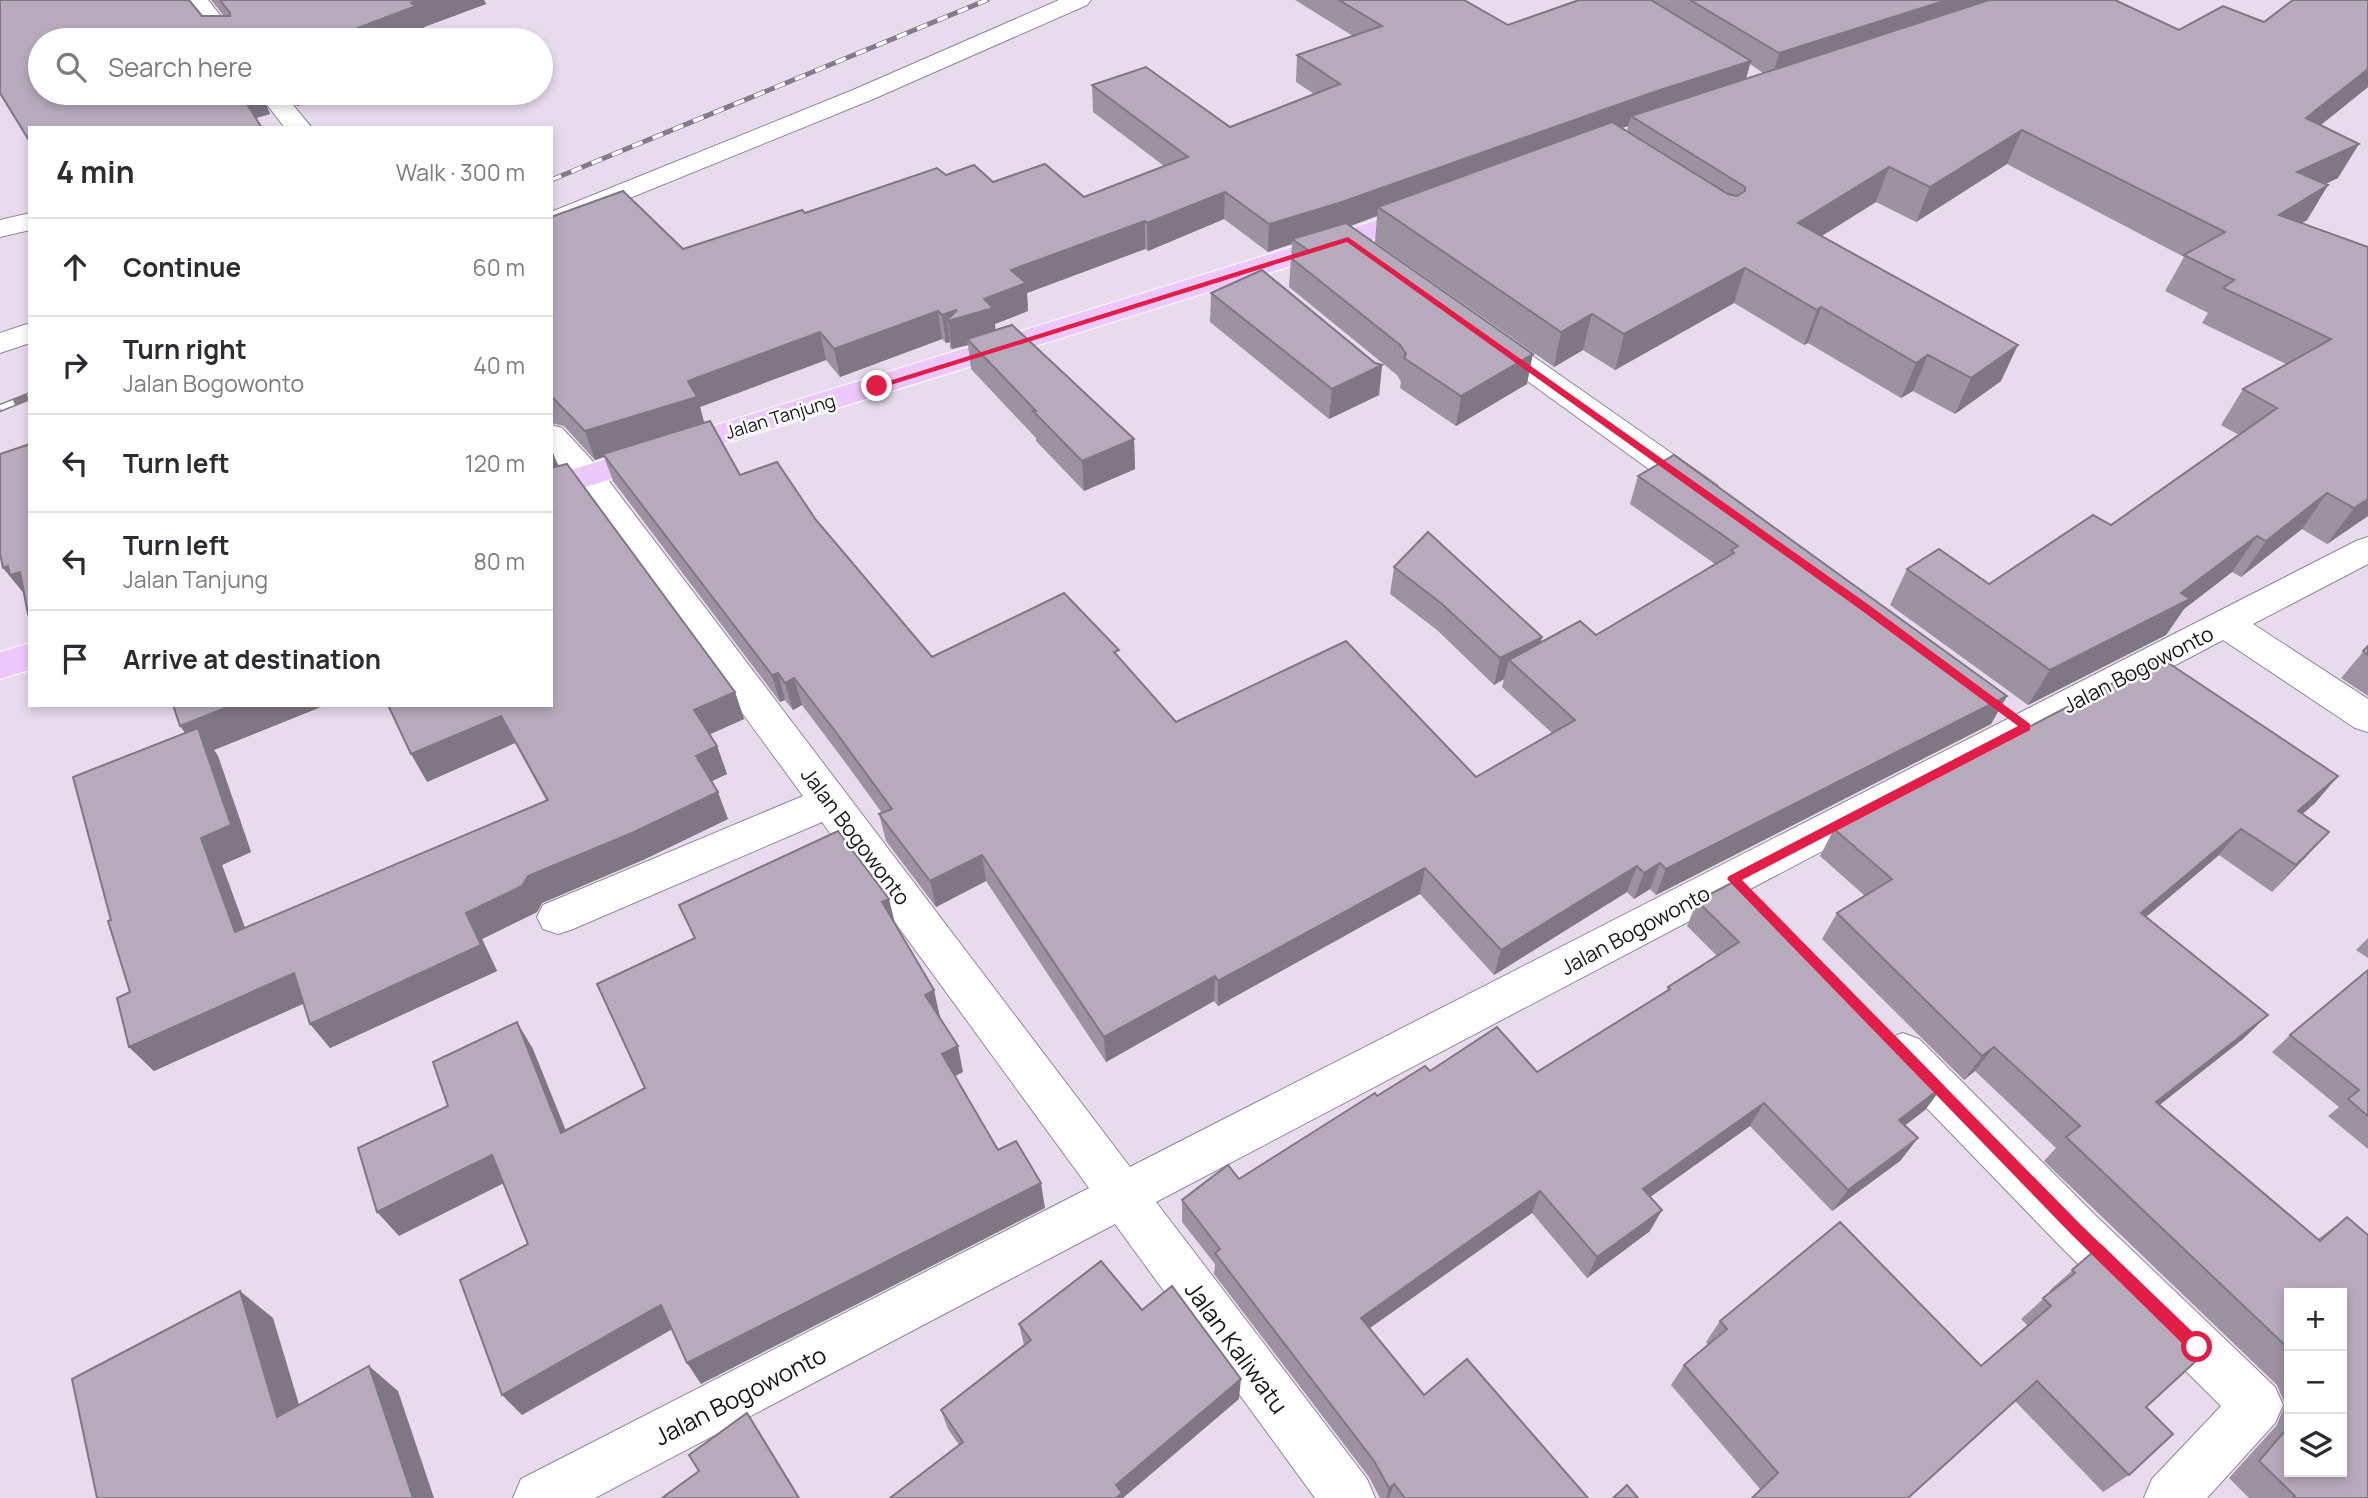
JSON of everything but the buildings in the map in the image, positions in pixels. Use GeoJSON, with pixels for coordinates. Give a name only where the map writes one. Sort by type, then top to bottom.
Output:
{"type":"FeatureCollection","features":[{"type":"Feature","properties":{"kind":"main road","name":"Jalan Tanjung"},"geometry":{"type":"LineString","coordinates":[[569,482],[1258,279],[1348,239],[1450,202]]}},
{"type":"Feature","properties":{"kind":"main road"},"geometry":{"type":"LineString","coordinates":[[0,666],[28,657]]}},
{"type":"Feature","properties":{"kind":"street"},"geometry":{"type":"LineString","coordinates":[[198,3],[226,0]]}},
{"type":"Feature","properties":{"kind":"street"},"geometry":{"type":"LineString","coordinates":[[553,221],[862,95],[1079,0]]}},
{"type":"Feature","properties":{"kind":"street"},"geometry":{"type":"LineString","coordinates":[[198,3],[218,28]]}},
{"type":"Feature","properties":{"kind":"street"},"geometry":{"type":"LineString","coordinates":[[281,105],[297,126]]}},
{"type":"Feature","properties":{"kind":"street"},"geometry":{"type":"LineString","coordinates":[[0,229],[28,222]]}},
{"type":"Feature","properties":{"kind":"street"},"geometry":{"type":"LineString","coordinates":[[1348,239],[1382,263]]}},
{"type":"Feature","properties":{"kind":"street"},"geometry":{"type":"LineString","coordinates":[[1462,320],[1735,514]]}},
{"type":"Feature","properties":{"kind":"street"},"geometry":{"type":"LineString","coordinates":[[0,344],[28,333]]}},
{"type":"Feature","properties":{"kind":"street","name":"Jalan Bogowonto"},"geometry":{"type":"LineString","coordinates":[[553,440],[569,482],[830,801],[1126,1196]]}},
{"type":"Feature","properties":{"kind":"street","name":"Jalan Bogowonto"},"geometry":{"type":"LineString","coordinates":[[540,1498],[1126,1196],[1747,894],[2012,716],[2226,624],[2368,549]]}},
{"type":"Feature","properties":{"kind":"street"},"geometry":{"type":"LineString","coordinates":[[2226,624],[2368,718]]}},
{"type":"Feature","properties":{"kind":"street"},"geometry":{"type":"LineString","coordinates":[[558,917],[830,801]]}},
{"type":"Feature","properties":{"kind":"street"},"geometry":{"type":"LineString","coordinates":[[1876,1026],[2077,1230],[2257,1405],[2171,1498]]}},
{"type":"Feature","properties":{"kind":"street","name":"Jalan Kaliwatu"},"geometry":{"type":"LineString","coordinates":[[1126,1196],[1348,1498]]}},
{"type":"Feature","properties":{"kind":"railway"},"geometry":{"type":"LineString","coordinates":[[553,179],[987,0]]}},
{"type":"Feature","properties":{"kind":"railway"},"geometry":{"type":"LineString","coordinates":[[0,408],[28,397]]}},
{"type":"Feature","properties":{"kind":"route"},"geometry":{"type":"LineString","coordinates":[[877,386],[1348,239],[1865,607],[2026,727],[1733,879],[2077,1230],[2197,1347]]}}]}
